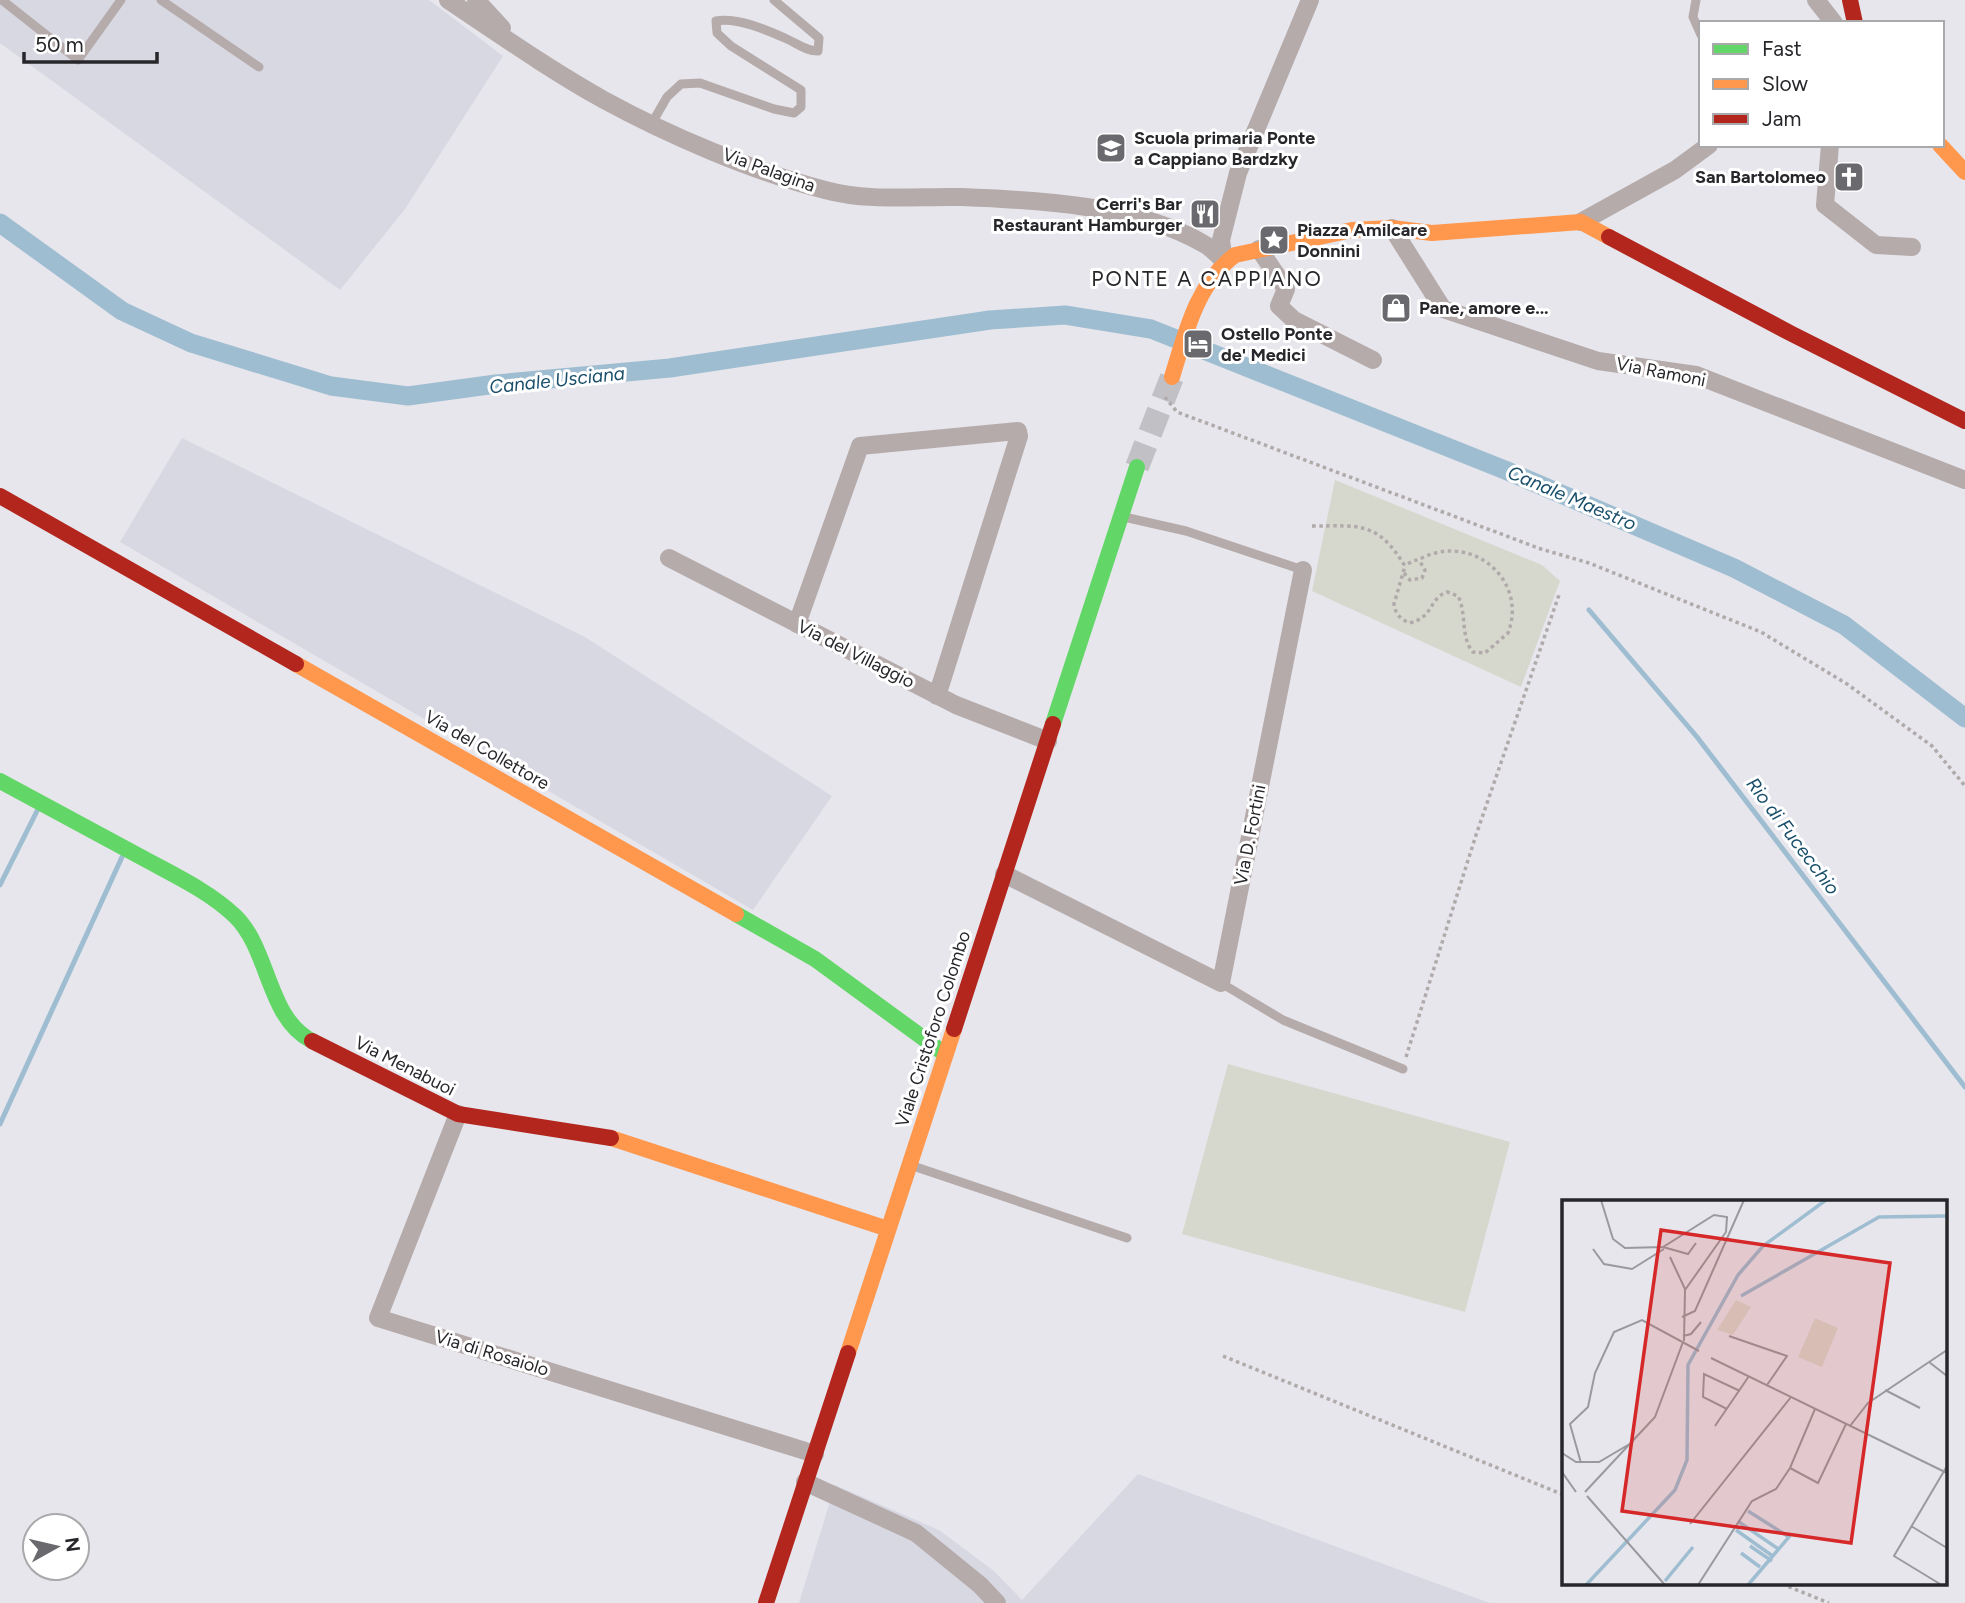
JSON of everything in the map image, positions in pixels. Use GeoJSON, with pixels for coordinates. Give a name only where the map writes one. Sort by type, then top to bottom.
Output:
{"type":"FeatureCollection","features":[{"type":"Feature","properties":{"kind":"street","name":"Via Palagina"},"geometry":{"type":"LineString","coordinates":[[448,0],[604,100],[773,175],[828,191],[886,198],[962,197],[1066,205],[1136,216],[1156,222],[1206,245],[1224,261]]}},
{"type":"Feature","properties":{"kind":"street"},"geometry":{"type":"LineString","coordinates":[[476,0],[523,50]]}},
{"type":"Feature","properties":{"kind":"street"},"geometry":{"type":"LineString","coordinates":[[1224,261],[1221,240],[1238,173],[1310,0]]}},
{"type":"Feature","properties":{"kind":"street"},"geometry":{"type":"LineString","coordinates":[[1816,0],[1832,21]]}},
{"type":"Feature","properties":{"kind":"street"},"geometry":{"type":"LineString","coordinates":[[1850,0],[1855,21]]}},
{"type":"Feature","properties":{"kind":"street"},"geometry":{"type":"LineString","coordinates":[[1172,377],[1196,305],[1212,276],[1224,261],[1235,255],[1352,230],[1392,228],[1432,233],[1581,222],[1675,170],[1706,147]]}},
{"type":"Feature","properties":{"kind":"street"},"geometry":{"type":"LineString","coordinates":[[1830,147],[1825,205],[1876,245],[1912,247]]}},
{"type":"Feature","properties":{"kind":"street"},"geometry":{"type":"LineString","coordinates":[[1942,147],[1965,172]]}},
{"type":"Feature","properties":{"kind":"street"},"geometry":{"type":"LineString","coordinates":[[1581,222],[1792,334],[1965,421]]}},
{"type":"Feature","properties":{"kind":"street","name":"Via Ramoni"},"geometry":{"type":"LineString","coordinates":[[1392,228],[1443,309],[1598,361],[1696,375],[1965,480]]}},
{"type":"Feature","properties":{"kind":"street"},"geometry":{"type":"LineString","coordinates":[[1259,249],[1286,289],[1279,306],[1294,320],[1373,360]]}},
{"type":"Feature","properties":{"kind":"street"},"geometry":{"type":"LineString","coordinates":[[797,624],[860,446],[1018,431],[1019,436],[937,696]]}},
{"type":"Feature","properties":{"kind":"street","name":"Viale Cristoforo Colombo"},"geometry":{"type":"LineString","coordinates":[[766,1603],[1137,467]]}},
{"type":"Feature","properties":{"kind":"street","name":"Via del Collettore"},"geometry":{"type":"LineString","coordinates":[[0,496],[815,959],[945,1054]]}},
{"type":"Feature","properties":{"kind":"street","name":"Via del Villaggio"},"geometry":{"type":"LineString","coordinates":[[669,558],[937,696],[1048,741]]}},
{"type":"Feature","properties":{"kind":"street","name":"Via D. Fortini"},"geometry":{"type":"LineString","coordinates":[[1221,983],[1303,570]]}},
{"type":"Feature","properties":{"kind":"street","name":"Via Menabuoi"},"geometry":{"type":"LineString","coordinates":[[0,781],[194,886],[236,917],[252,941],[282,1009],[299,1034],[458,1114],[602,1135],[888,1228]]}},
{"type":"Feature","properties":{"kind":"street"},"geometry":{"type":"LineString","coordinates":[[1004,874],[1221,983]]}},
{"type":"Feature","properties":{"kind":"street","name":"Via di Rosaiolo"},"geometry":{"type":"LineString","coordinates":[[458,1114],[378,1318],[815,1454]]}},
{"type":"Feature","properties":{"kind":"street"},"geometry":{"type":"LineString","coordinates":[[805,1482],[916,1533],[980,1585],[997,1603]]}},
{"type":"Feature","properties":{"kind":"lane"},"geometry":{"type":"LineString","coordinates":[[2,0],[78,60],[121,0]]}},
{"type":"Feature","properties":{"kind":"lane"},"geometry":{"type":"LineString","coordinates":[[161,0],[259,67]]}},
{"type":"Feature","properties":{"kind":"lane"},"geometry":{"type":"LineString","coordinates":[[652,123],[667,97],[681,84],[700,83],[774,109],[794,113],[801,107],[801,90],[731,46],[717,33],[716,21],[728,19],[784,38],[810,51],[818,51],[819,38],[774,0]]}},
{"type":"Feature","properties":{"kind":"lane"},"geometry":{"type":"LineString","coordinates":[[1696,0],[1693,18],[1699,31]]}},
{"type":"Feature","properties":{"kind":"lane","name":"Via D. Fortini"},"geometry":{"type":"LineString","coordinates":[[1121,516],[1186,531],[1303,570]]}},
{"type":"Feature","properties":{"kind":"lane"},"geometry":{"type":"LineString","coordinates":[[1221,983],[1283,1020],[1403,1069]]}},
{"type":"Feature","properties":{"kind":"lane"},"geometry":{"type":"LineString","coordinates":[[909,1165],[1127,1238]]}},
{"type":"Feature","properties":{"kind":"path"},"geometry":{"type":"LineString","coordinates":[[1165,397],[1177,412],[1541,550],[1589,563],[1761,632],[1847,684],[1932,746],[1965,786]]}},
{"type":"Feature","properties":{"kind":"path"},"geometry":{"type":"LineString","coordinates":[[1312,526],[1355,526],[1378,533],[1393,546],[1405,566],[1394,604],[1395,610],[1409,623],[1423,620],[1442,593],[1453,592],[1462,606],[1468,647],[1473,652],[1485,653],[1504,639],[1511,627],[1509,592],[1495,568],[1483,558],[1458,551],[1443,551],[1411,561],[1405,566]]}},
{"type":"Feature","properties":{"kind":"path"},"geometry":{"type":"LineString","coordinates":[[1404,573],[1410,580],[1422,578],[1425,575],[1425,566],[1418,560]]}},
{"type":"Feature","properties":{"kind":"path"},"geometry":{"type":"LineString","coordinates":[[1403,1069],[1476,835],[1560,592]]}},
{"type":"Feature","properties":{"kind":"path"},"geometry":{"type":"LineString","coordinates":[[1223,1356],[1562,1494]]}},
{"type":"Feature","properties":{"kind":"path"},"geometry":{"type":"LineString","coordinates":[[1787,1586],[1829,1603]]}},
{"type":"Feature","properties":{"kind":"shaded area"},"geometry":{"type":"Polygon","coordinates":[[[0,0],[429,0],[503,56],[405,209],[340,290],[0,43],[0,0]]]}},
{"type":"Feature","properties":{"kind":"shaded area"},"geometry":{"type":"Polygon","coordinates":[[[182,438],[585,637],[832,796],[753,910],[120,542],[182,438]]]}},
{"type":"Feature","properties":{"kind":"shaded area"},"geometry":{"type":"Polygon","coordinates":[[[1335,480],[1542,565],[1560,581],[1521,687],[1312,591],[1335,480]]]}},
{"type":"Feature","properties":{"kind":"shaded area"},"geometry":{"type":"Polygon","coordinates":[[[1228,1064],[1510,1142],[1465,1312],[1182,1234],[1228,1064]]]}},
{"type":"Feature","properties":{"kind":"shaded area"},"geometry":{"type":"Polygon","coordinates":[[[1138,1474],[1490,1603],[799,1603],[835,1485],[939,1530],[994,1571],[1022,1600],[1138,1474]]]}},
{"type":"Feature","properties":{"kind":"waterway","name":"Canale Usciana"},"geometry":{"type":"LineString","coordinates":[[0,223],[122,311],[191,343],[331,386],[408,396],[496,384],[670,368],[990,320],[1065,315],[1151,329],[1505,470],[1734,568],[1844,625],[1965,718]]}},
{"type":"Feature","properties":{"kind":"waterway","name":"Rio di Fucecchio"},"geometry":{"type":"LineString","coordinates":[[1589,610],[1697,737],[1965,1087]]}},
{"type":"Feature","properties":{"kind":"waterway"},"geometry":{"type":"LineString","coordinates":[[0,885],[37,811]]}},
{"type":"Feature","properties":{"kind":"waterway"},"geometry":{"type":"LineString","coordinates":[[0,1124],[122,857]]}},
{"type":"Feature","properties":{"kind":"tunnel"},"geometry":{"type":"LineString","coordinates":[[1137,467],[1172,377]]}},
{"type":"Feature","properties":{"kind":"traffic: fast"},"geometry":{"type":"LineString","coordinates":[[1053,724],[1137,467]]}},
{"type":"Feature","properties":{"kind":"traffic: fast"},"geometry":{"type":"LineString","coordinates":[[0,781],[178,877],[225,907],[247,930],[286,1017],[312,1041]]}},
{"type":"Feature","properties":{"kind":"traffic: fast"},"geometry":{"type":"LineString","coordinates":[[736,914],[815,959],[945,1054]]}},
{"type":"Feature","properties":{"kind":"traffic: slow"},"geometry":{"type":"LineString","coordinates":[[1942,147],[1965,172]]}},
{"type":"Feature","properties":{"kind":"traffic: slow"},"geometry":{"type":"LineString","coordinates":[[1172,377],[1194,310],[1211,280],[1235,255],[1352,230],[1392,228],[1432,233],[1581,222],[1609,237]]}},
{"type":"Feature","properties":{"kind":"traffic: slow"},"geometry":{"type":"LineString","coordinates":[[296,664],[736,914]]}},
{"type":"Feature","properties":{"kind":"traffic: slow"},"geometry":{"type":"LineString","coordinates":[[848,1353],[954,1029]]}},
{"type":"Feature","properties":{"kind":"traffic: slow"},"geometry":{"type":"LineString","coordinates":[[611,1138],[888,1229]]}},
{"type":"Feature","properties":{"kind":"traffic: jam"},"geometry":{"type":"LineString","coordinates":[[1850,0],[1855,21]]}},
{"type":"Feature","properties":{"kind":"traffic: jam"},"geometry":{"type":"LineString","coordinates":[[1609,237],[1792,334],[1965,421]]}},
{"type":"Feature","properties":{"kind":"traffic: jam"},"geometry":{"type":"LineString","coordinates":[[0,496],[296,664]]}},
{"type":"Feature","properties":{"kind":"traffic: jam"},"geometry":{"type":"LineString","coordinates":[[954,1029],[1053,724]]}},
{"type":"Feature","properties":{"kind":"traffic: jam"},"geometry":{"type":"LineString","coordinates":[[312,1041],[458,1114],[611,1138]]}},
{"type":"Feature","properties":{"kind":"traffic: jam"},"geometry":{"type":"LineString","coordinates":[[766,1603],[848,1353]]}},
{"type":"Feature","properties":{"kind":"place","name":"Scuola primaria Ponte a Cappiano Bardzky"},"geometry":{"type":"Point","coordinates":[1111,148]}},
{"type":"Feature","properties":{"kind":"place","name":"San Bartolomeo"},"geometry":{"type":"Point","coordinates":[1849,177]}},
{"type":"Feature","properties":{"kind":"place","name":"Cerri's Bar Restaurant Hamburger"},"geometry":{"type":"Point","coordinates":[1205,214]}},
{"type":"Feature","properties":{"kind":"place","name":"Piazza Amilcare Donnini"},"geometry":{"type":"Point","coordinates":[1274,240]}},
{"type":"Feature","properties":{"kind":"place","name":"Pane, amore e..."},"geometry":{"type":"Point","coordinates":[1396,308]}},
{"type":"Feature","properties":{"kind":"place","name":"Ostello Ponte de' Medici"},"geometry":{"type":"Point","coordinates":[1198,344]}},
{"type":"Feature","properties":{"kind":"district","name":"PONTE A CAPPIANO"},"geometry":{"type":"Point","coordinates":[1207,278]}},
{"type":"Feature","properties":{"kind":"water label","name":"Canale Maestro"},"geometry":{"type":"Point","coordinates":[1572,498]}}]}
